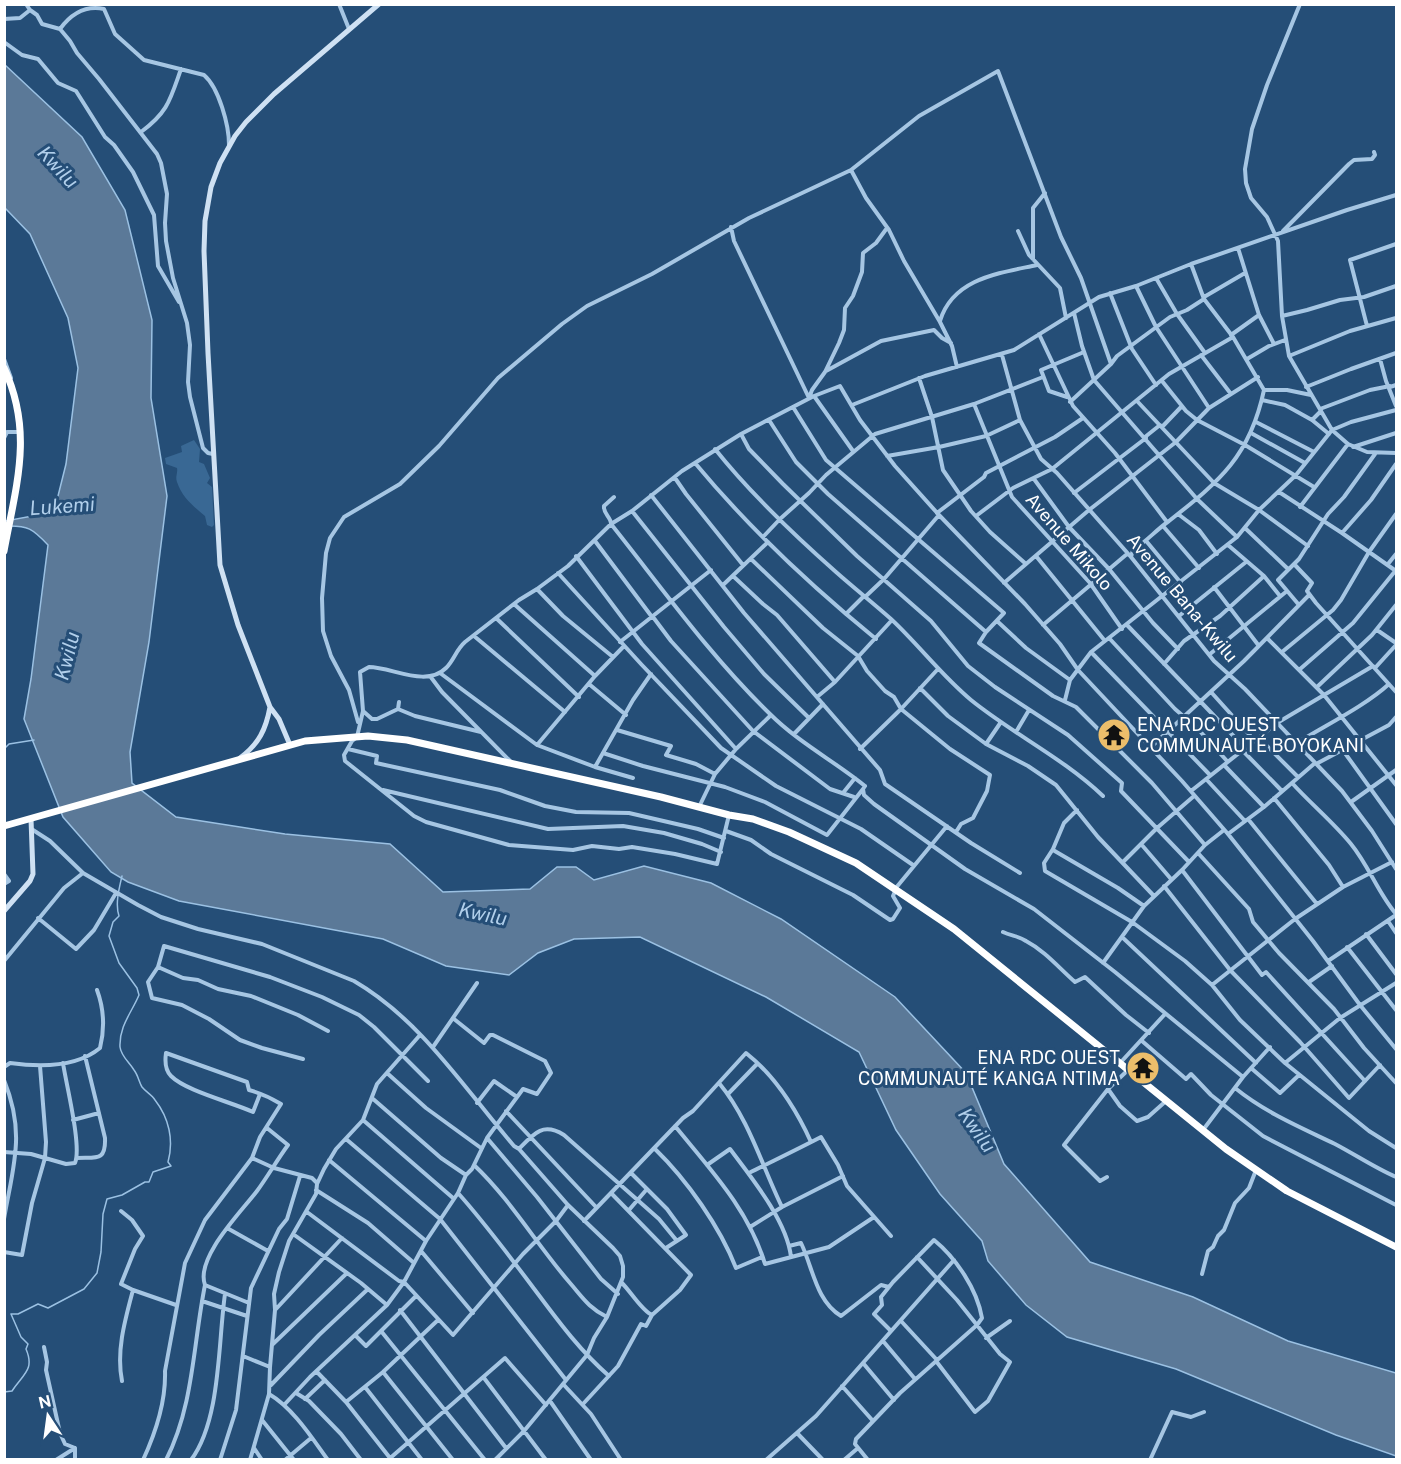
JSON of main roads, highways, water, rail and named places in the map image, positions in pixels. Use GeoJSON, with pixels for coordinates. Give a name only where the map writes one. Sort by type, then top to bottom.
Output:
{"type":"FeatureCollection","features":[{"type":"Feature","properties":{"kind":"highway"},"geometry":{"type":"LineString","coordinates":[[4,368],[15,395],[22,432],[21,459],[4,551]]}},
{"type":"Feature","properties":{"kind":"highway"},"geometry":{"type":"LineString","coordinates":[[4,826],[290,746],[331,738],[368,736],[406,740],[753,819],[823,846],[856,862],[954,929],[1166,1101],[1256,1169],[1287,1191],[1396,1247]]}},
{"type":"Feature","properties":{"kind":"main road"},"geometry":{"type":"LineString","coordinates":[[290,746],[279,719],[270,707],[238,625],[220,565],[204,234],[212,188],[220,163],[235,136],[258,109],[379,4]]}},
{"type":"Feature","properties":{"kind":"main road"},"geometry":{"type":"LineString","coordinates":[[238,760],[260,740],[266,727],[270,707]]}},
{"type":"Feature","properties":{"kind":"main road"},"geometry":{"type":"LineString","coordinates":[[4,911],[30,881],[33,874],[31,819]]}},
{"type":"Feature","properties":{"kind":"water"},"geometry":{"type":"Polygon","coordinates":[[[4,64],[82,137],[125,210],[152,320],[151,398],[167,496],[149,642],[130,752],[132,783],[176,817],[285,834],[390,844],[443,892],[530,889],[557,867],[576,867],[594,880],[644,866],[711,883],[781,919],[895,997],[966,1073],[1004,1164],[1090,1262],[1193,1297],[1288,1341],[1396,1373],[1396,1456],[1336,1435],[1176,1369],[1067,1337],[1026,1305],[988,1261],[982,1241],[940,1194],[896,1130],[859,1052],[766,997],[640,937],[574,939],[538,953],[509,975],[446,966],[383,939],[179,901],[128,882],[111,872],[63,817],[24,719],[48,545],[30,529],[5,526],[5,521],[54,512],[66,464],[78,368],[68,318],[30,234],[5,208],[4,64]]]}},
{"type":"Feature","properties":{"kind":"waterway"},"geometry":{"type":"LineString","coordinates":[[4,749],[9,744],[34,740]]}},
{"type":"Feature","properties":{"kind":"waterway"},"geometry":{"type":"LineString","coordinates":[[4,1392],[12,1391],[26,1372],[29,1362],[26,1349],[28,1344],[21,1337],[11,1314],[18,1314],[38,1304],[48,1308],[84,1289],[97,1273],[101,1252],[103,1214],[107,1199],[122,1195],[149,1182],[153,1172],[171,1166],[168,1162],[169,1129],[164,1114],[154,1098],[142,1087],[120,1047],[124,1026],[139,995],[137,988],[119,963],[109,936],[113,922],[119,916],[117,901],[122,876]]}},
{"type":"Feature","properties":{"kind":"place","name":"ENA RDC OUEST COMMUNAUTÉ BOYOKANI"},"geometry":{"type":"Point","coordinates":[1114,735]}},
{"type":"Feature","properties":{"kind":"place","name":"ENA RDC OUEST COMMUNAUTÉ KANGA NTIMA"},"geometry":{"type":"Point","coordinates":[1143,1068]}},
{"type":"Feature","properties":{"kind":"water label","name":"Kwilu"},"geometry":{"type":"Point","coordinates":[58,167]}},
{"type":"Feature","properties":{"kind":"water label","name":"Lukemi"},"geometry":{"type":"Point","coordinates":[62,506]}},
{"type":"Feature","properties":{"kind":"water label","name":"Kwilu"},"geometry":{"type":"Point","coordinates":[67,656]}},
{"type":"Feature","properties":{"kind":"water label","name":"Kwilu"},"geometry":{"type":"Point","coordinates":[483,914]}},
{"type":"Feature","properties":{"kind":"water label","name":"Kwilu"},"geometry":{"type":"Point","coordinates":[977,1130]}}]}
